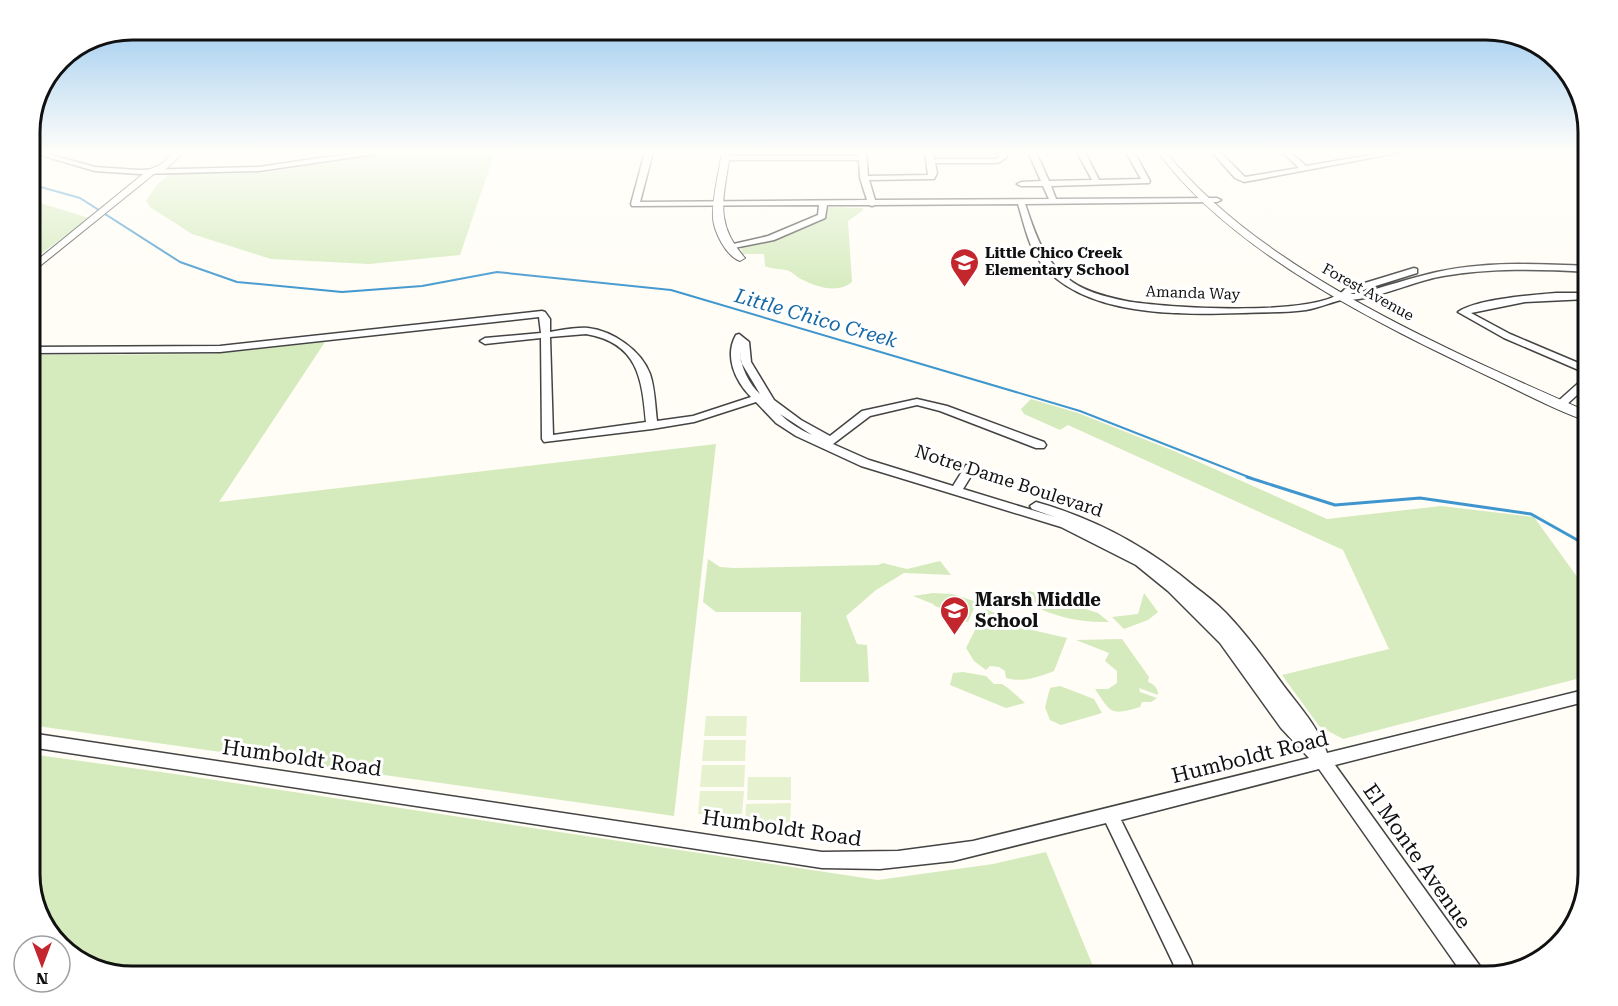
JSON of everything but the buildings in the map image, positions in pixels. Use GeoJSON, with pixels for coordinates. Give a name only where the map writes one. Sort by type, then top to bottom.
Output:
{"type":"FeatureCollection","features":[{"type":"Feature","properties":{"kind":"street"},"geometry":{"type":"LineString","coordinates":[[41,262],[118,199]]}},
{"type":"Feature","properties":{"kind":"street"},"geometry":{"type":"LineString","coordinates":[[636,199],[635,204],[1211,200]]}},
{"type":"Feature","properties":{"kind":"street"},"geometry":{"type":"LineString","coordinates":[[723,199],[725,219],[734,247],[771,238],[822,216],[823,204]]}},
{"type":"Feature","properties":{"kind":"street"},"geometry":{"type":"LineString","coordinates":[[870,199],[872,204]]}},
{"type":"Feature","properties":{"kind":"street","name":"Forest Avenue"},"geometry":{"type":"LineString","coordinates":[[1211,200],[1349,295],[1426,342],[1563,402],[1577,411]]}},
{"type":"Feature","properties":{"kind":"street","name":"Amanda Way"},"geometry":{"type":"LineString","coordinates":[[1021,202],[1045,263],[1068,282],[1111,300],[1166,310],[1289,309],[1307,307],[1349,295]]}},
{"type":"Feature","properties":{"kind":"street"},"geometry":{"type":"LineString","coordinates":[[1349,295],[1410,272],[1464,263],[1508,260],[1577,263]]}},
{"type":"Feature","properties":{"kind":"street"},"geometry":{"type":"LineString","coordinates":[[1349,295],[1412,280],[1475,269],[1532,266],[1577,268]]}},
{"type":"Feature","properties":{"kind":"street"},"geometry":{"type":"LineString","coordinates":[[1577,296],[1537,297],[1498,302],[1463,312],[1507,336],[1577,366]]}},
{"type":"Feature","properties":{"kind":"street"},"geometry":{"type":"LineString","coordinates":[[41,350],[220,349],[542,314],[545,316],[546,334],[548,439],[652,426],[643,371],[635,359],[610,337],[599,332],[546,334],[485,341]]}},
{"type":"Feature","properties":{"kind":"street"},"geometry":{"type":"LineString","coordinates":[[1563,402],[1577,389]]}},
{"type":"Feature","properties":{"kind":"street","name":"Notre Dame Boulevard"},"geometry":{"type":"LineString","coordinates":[[652,426],[694,419],[761,398],[780,421],[865,463],[959,486],[1065,524],[1141,562],[1192,604],[1225,639],[1286,723],[1323,762]]}},
{"type":"Feature","properties":{"kind":"street"},"geometry":{"type":"LineString","coordinates":[[827,443],[866,413],[917,402],[943,408],[1040,446]]}},
{"type":"Feature","properties":{"kind":"street","name":"Forest Avenue"},"geometry":{"type":"LineString","coordinates":[[1563,402],[1577,406]]}},
{"type":"Feature","properties":{"kind":"street"},"geometry":{"type":"LineString","coordinates":[[959,486],[970,468]]}},
{"type":"Feature","properties":{"kind":"street","name":"Humboldt Road"},"geometry":{"type":"LineString","coordinates":[[41,742],[822,860],[870,862],[922,858],[973,849],[1578,698]]}},
{"type":"Feature","properties":{"kind":"street","name":"El Monte Avenue"},"geometry":{"type":"LineString","coordinates":[[1323,762],[1468,966]]}},
{"type":"Feature","properties":{"kind":"street"},"geometry":{"type":"LineString","coordinates":[[1110,814],[1183,966]]}},
{"type":"Feature","properties":{"kind":"green space"},"geometry":{"type":"Polygon","coordinates":[[[147,199],[479,199],[460,255],[369,264],[271,259],[192,234],[150,207],[146,201],[147,199]]]}},
{"type":"Feature","properties":{"kind":"green space"},"geometry":{"type":"Polygon","coordinates":[[[41,203],[89,218],[41,254],[41,203]]]}},
{"type":"Feature","properties":{"kind":"green space"},"geometry":{"type":"Polygon","coordinates":[[[826,207],[863,208],[848,221],[852,282],[846,286],[827,288],[813,285],[789,271],[765,266],[764,254],[743,254],[741,249],[743,247],[773,240],[826,217],[826,207]]]}},
{"type":"Feature","properties":{"kind":"green space"},"geometry":{"type":"Polygon","coordinates":[[[325,342],[219,502],[716,444],[674,816],[41,727],[41,355],[213,354],[325,342]]]}},
{"type":"Feature","properties":{"kind":"green space"},"geometry":{"type":"Polygon","coordinates":[[[1031,399],[1078,413],[1174,451],[1327,519],[1441,506],[1534,517],[1578,578],[1578,679],[1343,739],[1319,726],[1282,675],[1389,649],[1343,550],[1068,425],[1060,430],[1024,414],[1021,409],[1031,399]]]}},
{"type":"Feature","properties":{"kind":"green space"},"geometry":{"type":"Polygon","coordinates":[[[708,559],[720,567],[734,568],[878,565],[883,563],[907,569],[940,561],[951,575],[904,573],[876,590],[846,616],[857,644],[867,645],[869,682],[800,682],[801,612],[716,612],[703,602],[708,559]]]}},
{"type":"Feature","properties":{"kind":"green space"},"geometry":{"type":"Polygon","coordinates":[[[1023,589],[1098,613],[1109,622],[1085,621],[1051,613],[1020,598],[1023,589]]]}},
{"type":"Feature","properties":{"kind":"green space"},"geometry":{"type":"Polygon","coordinates":[[[933,593],[952,594],[977,602],[968,622],[959,620],[957,615],[913,596],[933,593]]]}},
{"type":"Feature","properties":{"kind":"green space"},"geometry":{"type":"Polygon","coordinates":[[[1144,593],[1158,612],[1148,620],[1124,629],[1112,617],[1138,614],[1144,593]]]}},
{"type":"Feature","properties":{"kind":"green space"},"geometry":{"type":"Polygon","coordinates":[[[986,609],[1032,630],[1067,638],[1054,671],[1030,679],[1018,680],[1006,678],[1005,671],[999,667],[990,666],[986,670],[974,661],[966,648],[975,630],[983,628],[979,620],[986,609]]]}},
{"type":"Feature","properties":{"kind":"green space"},"geometry":{"type":"Polygon","coordinates":[[[1122,639],[1149,677],[1148,682],[1154,685],[1158,695],[1139,688],[1140,692],[1157,698],[1151,702],[1142,702],[1140,707],[1117,712],[1108,708],[1095,689],[1108,689],[1117,683],[1117,671],[1105,661],[1109,653],[1076,640],[1122,639]]]}},
{"type":"Feature","properties":{"kind":"green space"},"geometry":{"type":"Polygon","coordinates":[[[963,672],[986,676],[994,684],[1002,684],[1025,703],[1006,708],[950,685],[953,673],[963,672]]]}},
{"type":"Feature","properties":{"kind":"green space"},"geometry":{"type":"Polygon","coordinates":[[[1060,686],[1094,699],[1102,713],[1061,725],[1050,720],[1045,707],[1050,688],[1060,686]]]}},
{"type":"Feature","properties":{"kind":"green space"},"geometry":{"type":"Polygon","coordinates":[[[706,716],[747,716],[746,736],[704,736],[706,716]]]}},
{"type":"Feature","properties":{"kind":"green space"},"geometry":{"type":"Polygon","coordinates":[[[704,740],[746,740],[745,761],[702,761],[704,740]]]}},
{"type":"Feature","properties":{"kind":"green space"},"geometry":{"type":"Polygon","coordinates":[[[41,756],[878,880],[993,864],[1046,852],[1093,966],[121,965],[98,958],[77,946],[72,942],[72,934],[64,934],[60,929],[45,903],[41,879],[41,756]]]}},
{"type":"Feature","properties":{"kind":"green space"},"geometry":{"type":"Polygon","coordinates":[[[702,765],[745,765],[744,787],[700,787],[702,765]]]}},
{"type":"Feature","properties":{"kind":"green space"},"geometry":{"type":"Polygon","coordinates":[[[748,777],[791,777],[791,800],[747,800],[748,777]]]}},
{"type":"Feature","properties":{"kind":"green space"},"geometry":{"type":"Polygon","coordinates":[[[700,791],[744,791],[742,814],[698,814],[700,791]]]}},
{"type":"Feature","properties":{"kind":"green space"},"geometry":{"type":"Polygon","coordinates":[[[791,803],[790,827],[745,827],[746,804],[791,803]]]}},
{"type":"Feature","properties":{"kind":"waterway","name":"Little Chico Creek"},"geometry":{"type":"LineString","coordinates":[[81,199],[180,262],[237,282],[342,292],[422,286],[497,272],[671,290],[1080,411],[1251,478]]}},
{"type":"Feature","properties":{"kind":"waterway","name":"Little Chico Creek"},"geometry":{"type":"LineString","coordinates":[[1247,477],[1335,505],[1420,498],[1531,514],[1578,540]]}},
{"type":"Feature","properties":{"kind":"place","name":"Little Chico Creek Elementary School"},"geometry":{"type":"Point","coordinates":[964,288]}},
{"type":"Feature","properties":{"kind":"place","name":"Marsh Middle School"},"geometry":{"type":"Point","coordinates":[954,636]}}]}
